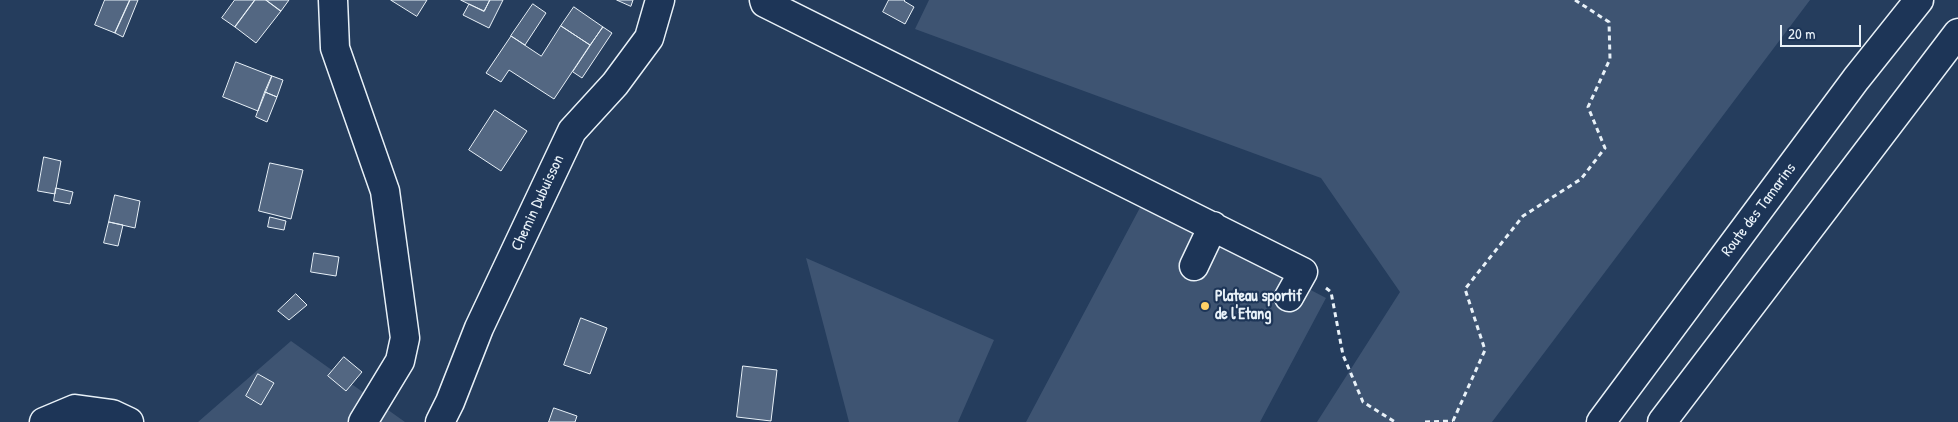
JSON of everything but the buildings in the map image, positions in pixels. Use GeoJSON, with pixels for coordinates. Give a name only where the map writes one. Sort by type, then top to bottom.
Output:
{"type":"FeatureCollection","features":[{"type":"Feature","properties":{"kind":"main road"},"geometry":{"type":"LineString","coordinates":[[333,0],[335,48],[385,191],[405,338],[400,361],[363,422]]}},
{"type":"Feature","properties":{"kind":"main road","name":"Chemin Dubuisson"},"geometry":{"type":"LineString","coordinates":[[440,422],[450,402],[479,328],[572,131],[615,84],[649,38],[660,0]]}},
{"type":"Feature","properties":{"kind":"main road"},"geometry":{"type":"LineString","coordinates":[[764,0],[765,3],[1303,272],[1289,297]]}},
{"type":"Feature","properties":{"kind":"main road","name":"Route des Tamarins"},"geometry":{"type":"LineString","coordinates":[[1601,422],[1856,79],[1919,0]]}},
{"type":"Feature","properties":{"kind":"main road"},"geometry":{"type":"LineString","coordinates":[[1662,422],[1958,33]]}},
{"type":"Feature","properties":{"kind":"main road"},"geometry":{"type":"LineString","coordinates":[[1194,266],[1212,226]]}},
{"type":"Feature","properties":{"kind":"main road"},"geometry":{"type":"LineString","coordinates":[[44,422],[75,408],[112,414],[129,422]]}},
{"type":"Feature","properties":{"kind":"path"},"geometry":{"type":"LineString","coordinates":[[1425,422],[1454,422],[1485,350],[1465,289],[1523,216],[1581,179],[1605,148],[1588,107],[1610,59],[1609,22],[1575,0]]}},
{"type":"Feature","properties":{"kind":"path"},"geometry":{"type":"LineString","coordinates":[[1303,272],[1331,292],[1343,355],[1363,402],[1395,422]]}},
{"type":"Feature","properties":{"kind":"shaded area"},"geometry":{"type":"Polygon","coordinates":[[[929,0],[1810,0],[1492,422],[1317,422],[1400,292],[1321,178],[915,29],[929,0]]]}},
{"type":"Feature","properties":{"kind":"shaded area","name":"Plateau sportif de l'Etang"},"geometry":{"type":"Polygon","coordinates":[[[1143,202],[1326,298],[1260,422],[1026,422],[1143,202]]]}},
{"type":"Feature","properties":{"kind":"shaded area"},"geometry":{"type":"Polygon","coordinates":[[[806,258],[994,340],[958,422],[849,422],[806,258]]]}},
{"type":"Feature","properties":{"kind":"shaded area"},"geometry":{"type":"Polygon","coordinates":[[[291,341],[405,422],[198,422],[291,341]]]}},
{"type":"Feature","properties":{"kind":"place","name":"Plateau sportif de l'Etang"},"geometry":{"type":"Point","coordinates":[1205,306]}}]}
